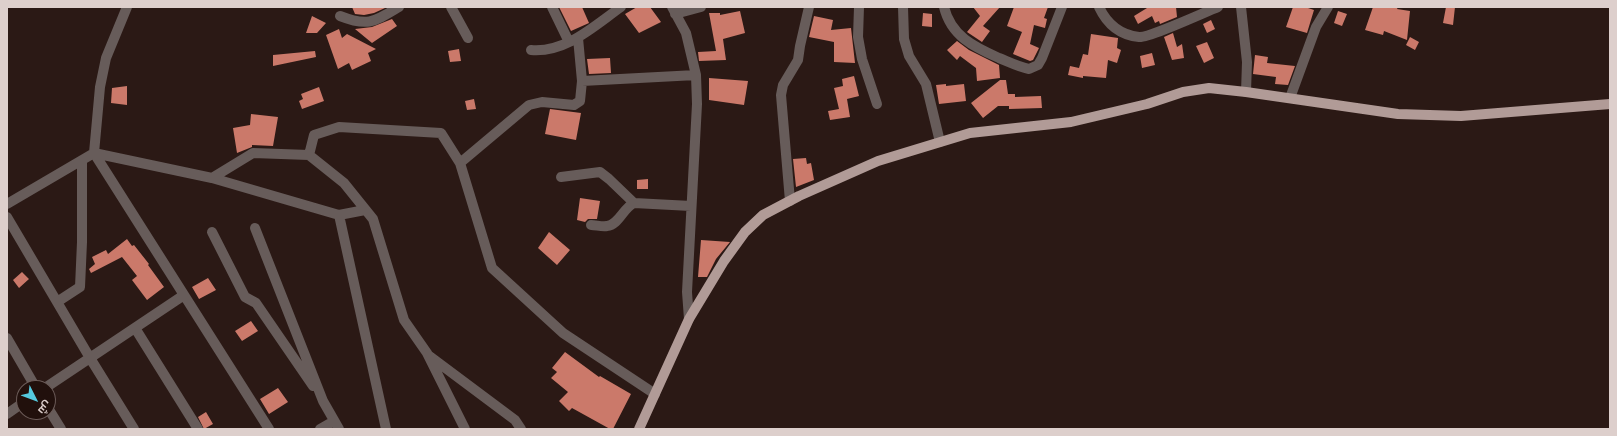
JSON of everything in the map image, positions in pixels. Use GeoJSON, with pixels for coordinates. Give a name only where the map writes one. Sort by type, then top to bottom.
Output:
{"type":"FeatureCollection","features":[{"type":"Feature","properties":{"kind":"main road"},"geometry":{"type":"LineString","coordinates":[[639,429],[689,319],[724,261],[745,232],[763,215],[878,161],[970,134],[1071,122],[1097,117],[1147,104],[1182,92],[1209,88],[1398,114],[1461,116],[1610,104]]}},
{"type":"Feature","properties":{"kind":"street"},"geometry":{"type":"LineString","coordinates":[[127,7],[106,58],[100,87],[94,153],[269,429]]}},
{"type":"Feature","properties":{"kind":"street"},"geometry":{"type":"LineString","coordinates":[[340,16],[363,24],[376,20],[399,7]]}},
{"type":"Feature","properties":{"kind":"street"},"geometry":{"type":"LineString","coordinates":[[451,7],[468,38]]}},
{"type":"Feature","properties":{"kind":"street"},"geometry":{"type":"LineString","coordinates":[[460,163],[529,105],[542,102],[570,105],[577,104],[581,98],[582,81],[573,40],[552,7]]}},
{"type":"Feature","properties":{"kind":"street"},"geometry":{"type":"LineString","coordinates":[[531,50],[541,51],[573,40],[620,7]]}},
{"type":"Feature","properties":{"kind":"street"},"geometry":{"type":"LineString","coordinates":[[689,319],[687,292],[697,104],[696,75],[686,33],[674,10],[701,7]]}},
{"type":"Feature","properties":{"kind":"street"},"geometry":{"type":"LineString","coordinates":[[790,201],[781,95],[783,85],[798,60],[809,7]]}},
{"type":"Feature","properties":{"kind":"street"},"geometry":{"type":"LineString","coordinates":[[859,7],[858,37],[862,59],[877,104]]}},
{"type":"Feature","properties":{"kind":"street"},"geometry":{"type":"LineString","coordinates":[[902,7],[904,39],[909,56],[927,89],[940,142]]}},
{"type":"Feature","properties":{"kind":"street"},"geometry":{"type":"LineString","coordinates":[[944,7],[950,23],[958,34],[972,46],[1029,69],[1038,65],[1042,58],[1062,7]]}},
{"type":"Feature","properties":{"kind":"street"},"geometry":{"type":"LineString","coordinates":[[1099,7],[1105,20],[1113,28],[1140,37],[1218,7]]}},
{"type":"Feature","properties":{"kind":"street"},"geometry":{"type":"LineString","coordinates":[[1241,7],[1247,62],[1246,92]]}},
{"type":"Feature","properties":{"kind":"street"},"geometry":{"type":"LineString","coordinates":[[1290,98],[1316,27],[1328,7]]}},
{"type":"Feature","properties":{"kind":"street"},"geometry":{"type":"LineString","coordinates":[[582,81],[696,75]]}},
{"type":"Feature","properties":{"kind":"street"},"geometry":{"type":"LineString","coordinates":[[308,155],[314,135],[339,127],[441,133],[460,163],[492,268],[563,333],[655,394]]}},
{"type":"Feature","properties":{"kind":"street"},"geometry":{"type":"LineString","coordinates":[[7,204],[94,153],[212,178],[339,214],[365,210]]}},
{"type":"Feature","properties":{"kind":"street"},"geometry":{"type":"LineString","coordinates":[[212,178],[253,153],[308,155],[344,183],[373,219],[404,320],[427,353],[465,429]]}},
{"type":"Feature","properties":{"kind":"street"},"geometry":{"type":"LineString","coordinates":[[57,302],[80,287],[82,242],[82,161]]}},
{"type":"Feature","properties":{"kind":"street"},"geometry":{"type":"LineString","coordinates":[[561,177],[600,172],[610,179],[634,203]]}},
{"type":"Feature","properties":{"kind":"street"},"geometry":{"type":"LineString","coordinates":[[591,225],[608,226],[614,223],[626,208],[634,203],[691,206]]}},
{"type":"Feature","properties":{"kind":"street"},"geometry":{"type":"LineString","coordinates":[[339,214],[386,429]]}},
{"type":"Feature","properties":{"kind":"street"},"geometry":{"type":"LineString","coordinates":[[7,217],[90,358],[134,429]]}},
{"type":"Feature","properties":{"kind":"street"},"geometry":{"type":"LineString","coordinates":[[255,228],[323,401]]}},
{"type":"Feature","properties":{"kind":"street"},"geometry":{"type":"LineString","coordinates":[[212,232],[245,297],[256,303],[323,401],[336,425],[320,429]]}},
{"type":"Feature","properties":{"kind":"street"},"geometry":{"type":"LineString","coordinates":[[56,381],[184,295]]}},
{"type":"Feature","properties":{"kind":"street"},"geometry":{"type":"LineString","coordinates":[[135,328],[198,429]]}},
{"type":"Feature","properties":{"kind":"street"},"geometry":{"type":"LineString","coordinates":[[8,344],[31,380]]}},
{"type":"Feature","properties":{"kind":"street"},"geometry":{"type":"LineString","coordinates":[[427,353],[515,420],[521,429]]}},
{"type":"Feature","properties":{"kind":"street"},"geometry":{"type":"LineString","coordinates":[[7,414],[16,408]]}},
{"type":"Feature","properties":{"kind":"street"},"geometry":{"type":"LineString","coordinates":[[55,420],[61,429]]}},
{"type":"Feature","properties":{"kind":"building"},"geometry":{"type":"Polygon","coordinates":[[[352,7],[385,8],[374,13],[364,15],[355,14],[352,7]]]}},
{"type":"Feature","properties":{"kind":"building"},"geometry":{"type":"Polygon","coordinates":[[[559,7],[582,7],[589,23],[571,31],[559,7]]]}},
{"type":"Feature","properties":{"kind":"building"},"geometry":{"type":"Polygon","coordinates":[[[637,7],[650,7],[661,22],[639,33],[625,14],[637,7]]]}},
{"type":"Feature","properties":{"kind":"building"},"geometry":{"type":"Polygon","coordinates":[[[973,7],[1000,7],[983,26],[990,31],[982,42],[967,32],[980,16],[973,7]]]}},
{"type":"Feature","properties":{"kind":"building"},"geometry":{"type":"Polygon","coordinates":[[[1014,7],[1048,7],[1044,18],[1047,19],[1045,28],[1034,25],[1030,44],[1039,48],[1033,60],[1030,61],[1013,54],[1022,32],[1007,26],[1014,7]]]}},
{"type":"Feature","properties":{"kind":"building"},"geometry":{"type":"Polygon","coordinates":[[[1147,7],[1176,7],[1177,17],[1160,24],[1159,21],[1155,23],[1152,16],[1138,24],[1134,16],[1147,7]]]}},
{"type":"Feature","properties":{"kind":"building"},"geometry":{"type":"Polygon","coordinates":[[[1293,7],[1305,7],[1314,10],[1307,33],[1286,27],[1293,7]]]}},
{"type":"Feature","properties":{"kind":"building"},"geometry":{"type":"Polygon","coordinates":[[[1373,7],[1398,7],[1397,9],[1410,11],[1407,40],[1384,31],[1383,35],[1365,30],[1373,7]]]}},
{"type":"Feature","properties":{"kind":"building"},"geometry":{"type":"Polygon","coordinates":[[[1446,7],[1455,7],[1453,25],[1443,23],[1446,7]]]}},
{"type":"Feature","properties":{"kind":"building"},"geometry":{"type":"Polygon","coordinates":[[[740,11],[745,33],[723,39],[726,60],[699,61],[698,52],[716,51],[709,13],[720,13],[720,15],[740,11]]]}},
{"type":"Feature","properties":{"kind":"building"},"geometry":{"type":"Polygon","coordinates":[[[1338,11],[1347,14],[1342,26],[1334,23],[1338,11]]]}},
{"type":"Feature","properties":{"kind":"building"},"geometry":{"type":"Polygon","coordinates":[[[923,13],[932,14],[932,27],[922,26],[923,13]]]}},
{"type":"Feature","properties":{"kind":"building"},"geometry":{"type":"Polygon","coordinates":[[[312,16],[326,23],[317,33],[306,33],[312,16]]]}},
{"type":"Feature","properties":{"kind":"building"},"geometry":{"type":"Polygon","coordinates":[[[814,16],[833,20],[831,30],[851,28],[855,63],[834,62],[834,42],[809,37],[814,16]]]}},
{"type":"Feature","properties":{"kind":"building"},"geometry":{"type":"Polygon","coordinates":[[[392,19],[397,26],[372,43],[355,29],[372,27],[392,19]]]}},
{"type":"Feature","properties":{"kind":"building"},"geometry":{"type":"Polygon","coordinates":[[[1211,20],[1215,29],[1207,33],[1203,24],[1211,20]]]}},
{"type":"Feature","properties":{"kind":"building"},"geometry":{"type":"Polygon","coordinates":[[[339,29],[342,38],[347,34],[376,49],[368,53],[371,61],[352,70],[349,63],[338,69],[326,35],[339,29]]]}},
{"type":"Feature","properties":{"kind":"building"},"geometry":{"type":"Polygon","coordinates":[[[1173,33],[1177,47],[1182,44],[1184,58],[1172,60],[1164,37],[1173,33]]]}},
{"type":"Feature","properties":{"kind":"building"},"geometry":{"type":"Polygon","coordinates":[[[1091,34],[1118,38],[1117,48],[1121,50],[1117,63],[1108,60],[1106,78],[1083,76],[1083,78],[1068,75],[1070,66],[1079,68],[1083,54],[1088,55],[1091,34]]]}},
{"type":"Feature","properties":{"kind":"building"},"geometry":{"type":"Polygon","coordinates":[[[1410,37],[1419,42],[1415,50],[1406,45],[1410,37]]]}},
{"type":"Feature","properties":{"kind":"building"},"geometry":{"type":"Polygon","coordinates":[[[957,41],[969,50],[999,65],[1000,78],[977,81],[976,68],[960,56],[957,60],[947,50],[957,41]]]}},
{"type":"Feature","properties":{"kind":"building"},"geometry":{"type":"Polygon","coordinates":[[[1207,42],[1214,58],[1204,63],[1196,46],[1207,42]]]}},
{"type":"Feature","properties":{"kind":"building"},"geometry":{"type":"Polygon","coordinates":[[[459,49],[461,61],[450,62],[448,51],[459,49]]]}},
{"type":"Feature","properties":{"kind":"building"},"geometry":{"type":"Polygon","coordinates":[[[315,51],[316,57],[273,66],[273,55],[315,51]]]}},
{"type":"Feature","properties":{"kind":"building"},"geometry":{"type":"Polygon","coordinates":[[[1152,53],[1155,65],[1142,68],[1140,56],[1152,53]]]}},
{"type":"Feature","properties":{"kind":"building"},"geometry":{"type":"Polygon","coordinates":[[[1255,55],[1268,57],[1267,63],[1295,66],[1288,85],[1275,84],[1276,77],[1253,74],[1255,55]]]}},
{"type":"Feature","properties":{"kind":"building"},"geometry":{"type":"Polygon","coordinates":[[[610,58],[611,73],[589,74],[587,59],[610,58]]]}},
{"type":"Feature","properties":{"kind":"building"},"geometry":{"type":"Polygon","coordinates":[[[854,76],[859,96],[847,99],[850,117],[830,120],[828,111],[839,109],[834,88],[843,86],[842,79],[854,76]]]}},
{"type":"Feature","properties":{"kind":"building"},"geometry":{"type":"Polygon","coordinates":[[[709,78],[748,81],[744,105],[709,100],[709,78]]]}},
{"type":"Feature","properties":{"kind":"building"},"geometry":{"type":"Polygon","coordinates":[[[1000,80],[1006,80],[1008,94],[1015,94],[1015,97],[1041,96],[1042,108],[1009,109],[1009,106],[998,106],[983,118],[971,103],[1000,80]]]}},
{"type":"Feature","properties":{"kind":"building"},"geometry":{"type":"Polygon","coordinates":[[[946,84],[946,86],[964,84],[966,101],[939,104],[936,85],[946,84]]]}},
{"type":"Feature","properties":{"kind":"building"},"geometry":{"type":"Polygon","coordinates":[[[127,86],[127,105],[111,103],[112,88],[127,86]]]}},
{"type":"Feature","properties":{"kind":"building"},"geometry":{"type":"Polygon","coordinates":[[[319,87],[324,101],[302,109],[299,101],[303,99],[301,94],[319,87]]]}},
{"type":"Feature","properties":{"kind":"building"},"geometry":{"type":"Polygon","coordinates":[[[474,99],[476,109],[467,110],[465,101],[474,99]]]}},
{"type":"Feature","properties":{"kind":"building"},"geometry":{"type":"Polygon","coordinates":[[[550,109],[581,113],[576,140],[545,134],[550,109]]]}},
{"type":"Feature","properties":{"kind":"building"},"geometry":{"type":"Polygon","coordinates":[[[251,114],[278,117],[273,146],[252,145],[252,147],[237,153],[233,128],[250,125],[251,114]]]}},
{"type":"Feature","properties":{"kind":"building"},"geometry":{"type":"Polygon","coordinates":[[[806,158],[807,164],[811,163],[814,180],[796,187],[793,159],[806,158]]]}},
{"type":"Feature","properties":{"kind":"building"},"geometry":{"type":"Polygon","coordinates":[[[648,179],[648,189],[637,189],[637,180],[648,179]]]}},
{"type":"Feature","properties":{"kind":"building"},"geometry":{"type":"Polygon","coordinates":[[[580,198],[600,201],[597,219],[588,219],[585,222],[577,220],[580,198]]]}},
{"type":"Feature","properties":{"kind":"building"},"geometry":{"type":"Polygon","coordinates":[[[549,232],[570,250],[557,265],[538,248],[549,232]]]}},
{"type":"Feature","properties":{"kind":"building"},"geometry":{"type":"Polygon","coordinates":[[[127,239],[132,246],[134,245],[149,264],[148,265],[164,287],[147,300],[132,280],[137,276],[122,257],[91,273],[89,269],[95,264],[92,257],[106,250],[108,254],[127,239]]]}},
{"type":"Feature","properties":{"kind":"building"},"geometry":{"type":"Polygon","coordinates":[[[701,240],[730,242],[716,259],[707,277],[698,277],[701,240]]]}},
{"type":"Feature","properties":{"kind":"building"},"geometry":{"type":"Polygon","coordinates":[[[22,272],[29,279],[19,288],[13,280],[22,272]]]}},
{"type":"Feature","properties":{"kind":"building"},"geometry":{"type":"Polygon","coordinates":[[[208,278],[216,290],[199,299],[192,287],[208,278]]]}},
{"type":"Feature","properties":{"kind":"building"},"geometry":{"type":"Polygon","coordinates":[[[251,321],[258,331],[242,341],[235,331],[251,321]]]}},
{"type":"Feature","properties":{"kind":"building"},"geometry":{"type":"Polygon","coordinates":[[[565,352],[599,377],[600,376],[631,394],[613,429],[610,429],[572,408],[569,411],[559,401],[568,392],[551,378],[557,372],[552,368],[565,352]]]}},
{"type":"Feature","properties":{"kind":"building"},"geometry":{"type":"Polygon","coordinates":[[[278,388],[288,402],[269,414],[260,399],[278,388]]]}},
{"type":"Feature","properties":{"kind":"building"},"geometry":{"type":"Polygon","coordinates":[[[206,412],[213,424],[204,429],[198,417],[206,412]]]}}]}
